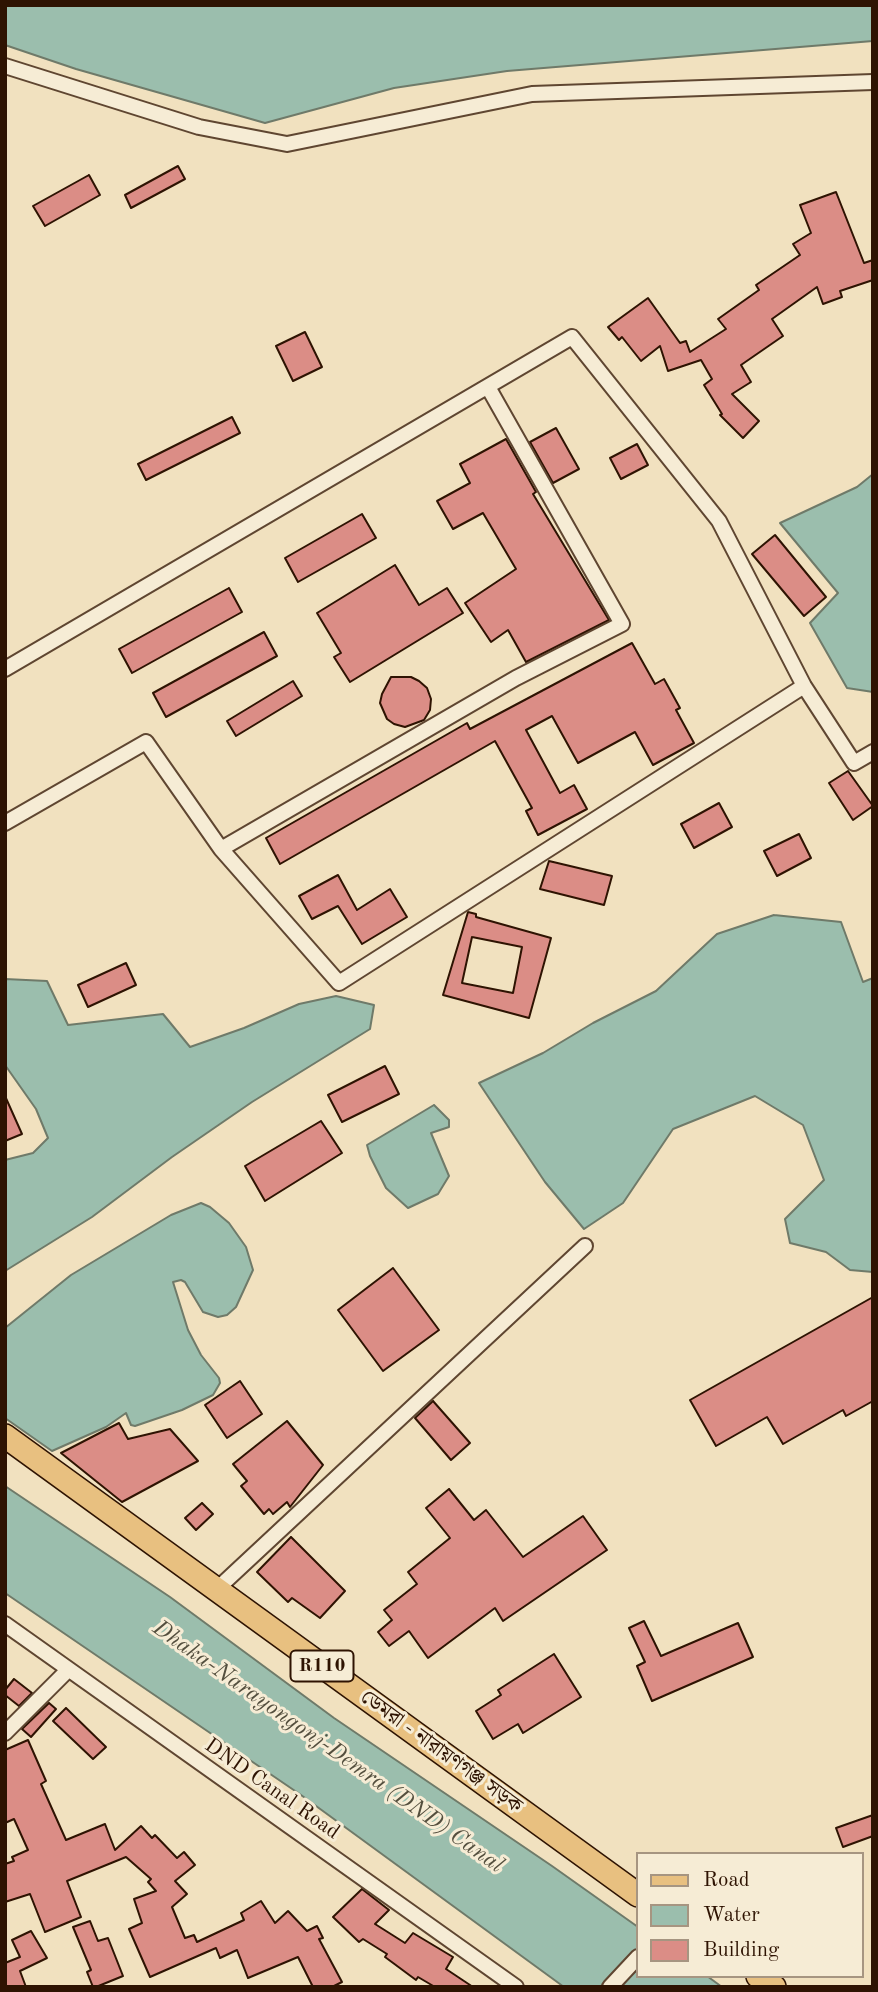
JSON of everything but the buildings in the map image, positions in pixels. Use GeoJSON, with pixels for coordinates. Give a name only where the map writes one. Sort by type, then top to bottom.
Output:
{"type":"FeatureCollection","features":[{"type":"Feature","properties":{"kind":"main road","name":"ডেমরা - নারায়ণগঞ্জ সড়ক"},"geometry":{"type":"LineString","coordinates":[[5,1436],[636,1894]]}},
{"type":"Feature","properties":{"kind":"street"},"geometry":{"type":"LineString","coordinates":[[5,66],[199,127],[286,144],[532,94],[873,82]]}},
{"type":"Feature","properties":{"kind":"street"},"geometry":{"type":"LineString","coordinates":[[5,669],[572,337],[719,521],[804,685],[854,763],[873,752]]}},
{"type":"Feature","properties":{"kind":"street"},"geometry":{"type":"LineString","coordinates":[[221,849],[516,678],[622,624],[488,387]]}},
{"type":"Feature","properties":{"kind":"street"},"geometry":{"type":"LineString","coordinates":[[5,823],[146,742],[221,849],[339,983],[804,685]]}},
{"type":"Feature","properties":{"kind":"street"},"geometry":{"type":"LineString","coordinates":[[216,1590],[585,1246]]}},
{"type":"Feature","properties":{"kind":"street","name":"DND Canal Road"},"geometry":{"type":"LineString","coordinates":[[5,1624],[516,1987]]}},
{"type":"Feature","properties":{"kind":"street"},"geometry":{"type":"LineString","coordinates":[[5,1733],[68,1670]]}},
{"type":"Feature","properties":{"kind":"street"},"geometry":{"type":"LineString","coordinates":[[610,1987],[636,1959]]}},
{"type":"Feature","properties":{"kind":"water"},"geometry":{"type":"Polygon","coordinates":[[[5,5],[873,5],[873,41],[507,71],[394,88],[265,123],[76,69],[5,45],[5,5]]]}},
{"type":"Feature","properties":{"kind":"water"},"geometry":{"type":"Polygon","coordinates":[[[873,474],[873,692],[847,688],[810,623],[838,593],[780,523],[857,487],[873,474]]]}},
{"type":"Feature","properties":{"kind":"water"},"geometry":{"type":"Polygon","coordinates":[[[774,915],[841,922],[863,982],[873,978],[873,1272],[850,1270],[826,1252],[790,1243],[785,1219],[824,1180],[803,1125],[755,1096],[673,1129],[623,1203],[584,1229],[545,1182],[479,1083],[543,1053],[593,1023],[656,991],[717,934],[774,915]]]}},
{"type":"Feature","properties":{"kind":"water"},"geometry":{"type":"Polygon","coordinates":[[[5,979],[47,981],[68,1025],[163,1014],[190,1047],[244,1028],[299,1004],[336,996],[374,1005],[370,1029],[252,1102],[92,1217],[5,1271],[5,1160],[33,1153],[48,1138],[36,1109],[5,1065],[5,979]]]}},
{"type":"Feature","properties":{"kind":"water"},"geometry":{"type":"Polygon","coordinates":[[[434,1105],[449,1120],[449,1127],[431,1133],[449,1176],[438,1194],[408,1208],[386,1188],[367,1145],[434,1105]]]}},
{"type":"Feature","properties":{"kind":"water"},"geometry":{"type":"Polygon","coordinates":[[[201,1203],[229,1223],[246,1247],[253,1270],[236,1307],[227,1315],[218,1317],[203,1312],[185,1282],[173,1282],[188,1330],[201,1355],[219,1378],[220,1383],[213,1395],[182,1410],[135,1426],[131,1425],[126,1413],[106,1427],[52,1451],[5,1418],[5,1328],[71,1275],[171,1215],[201,1203]]]}},
{"type":"Feature","properties":{"kind":"water","name":"Dhaka-Narayongonj-Demra (DND) Canal"},"geometry":{"type":"Polygon","coordinates":[[[5,1486],[170,1597],[334,1718],[636,1926],[636,1978],[710,1978],[722,1987],[564,1987],[301,1795],[5,1593],[5,1486]]]}}]}
